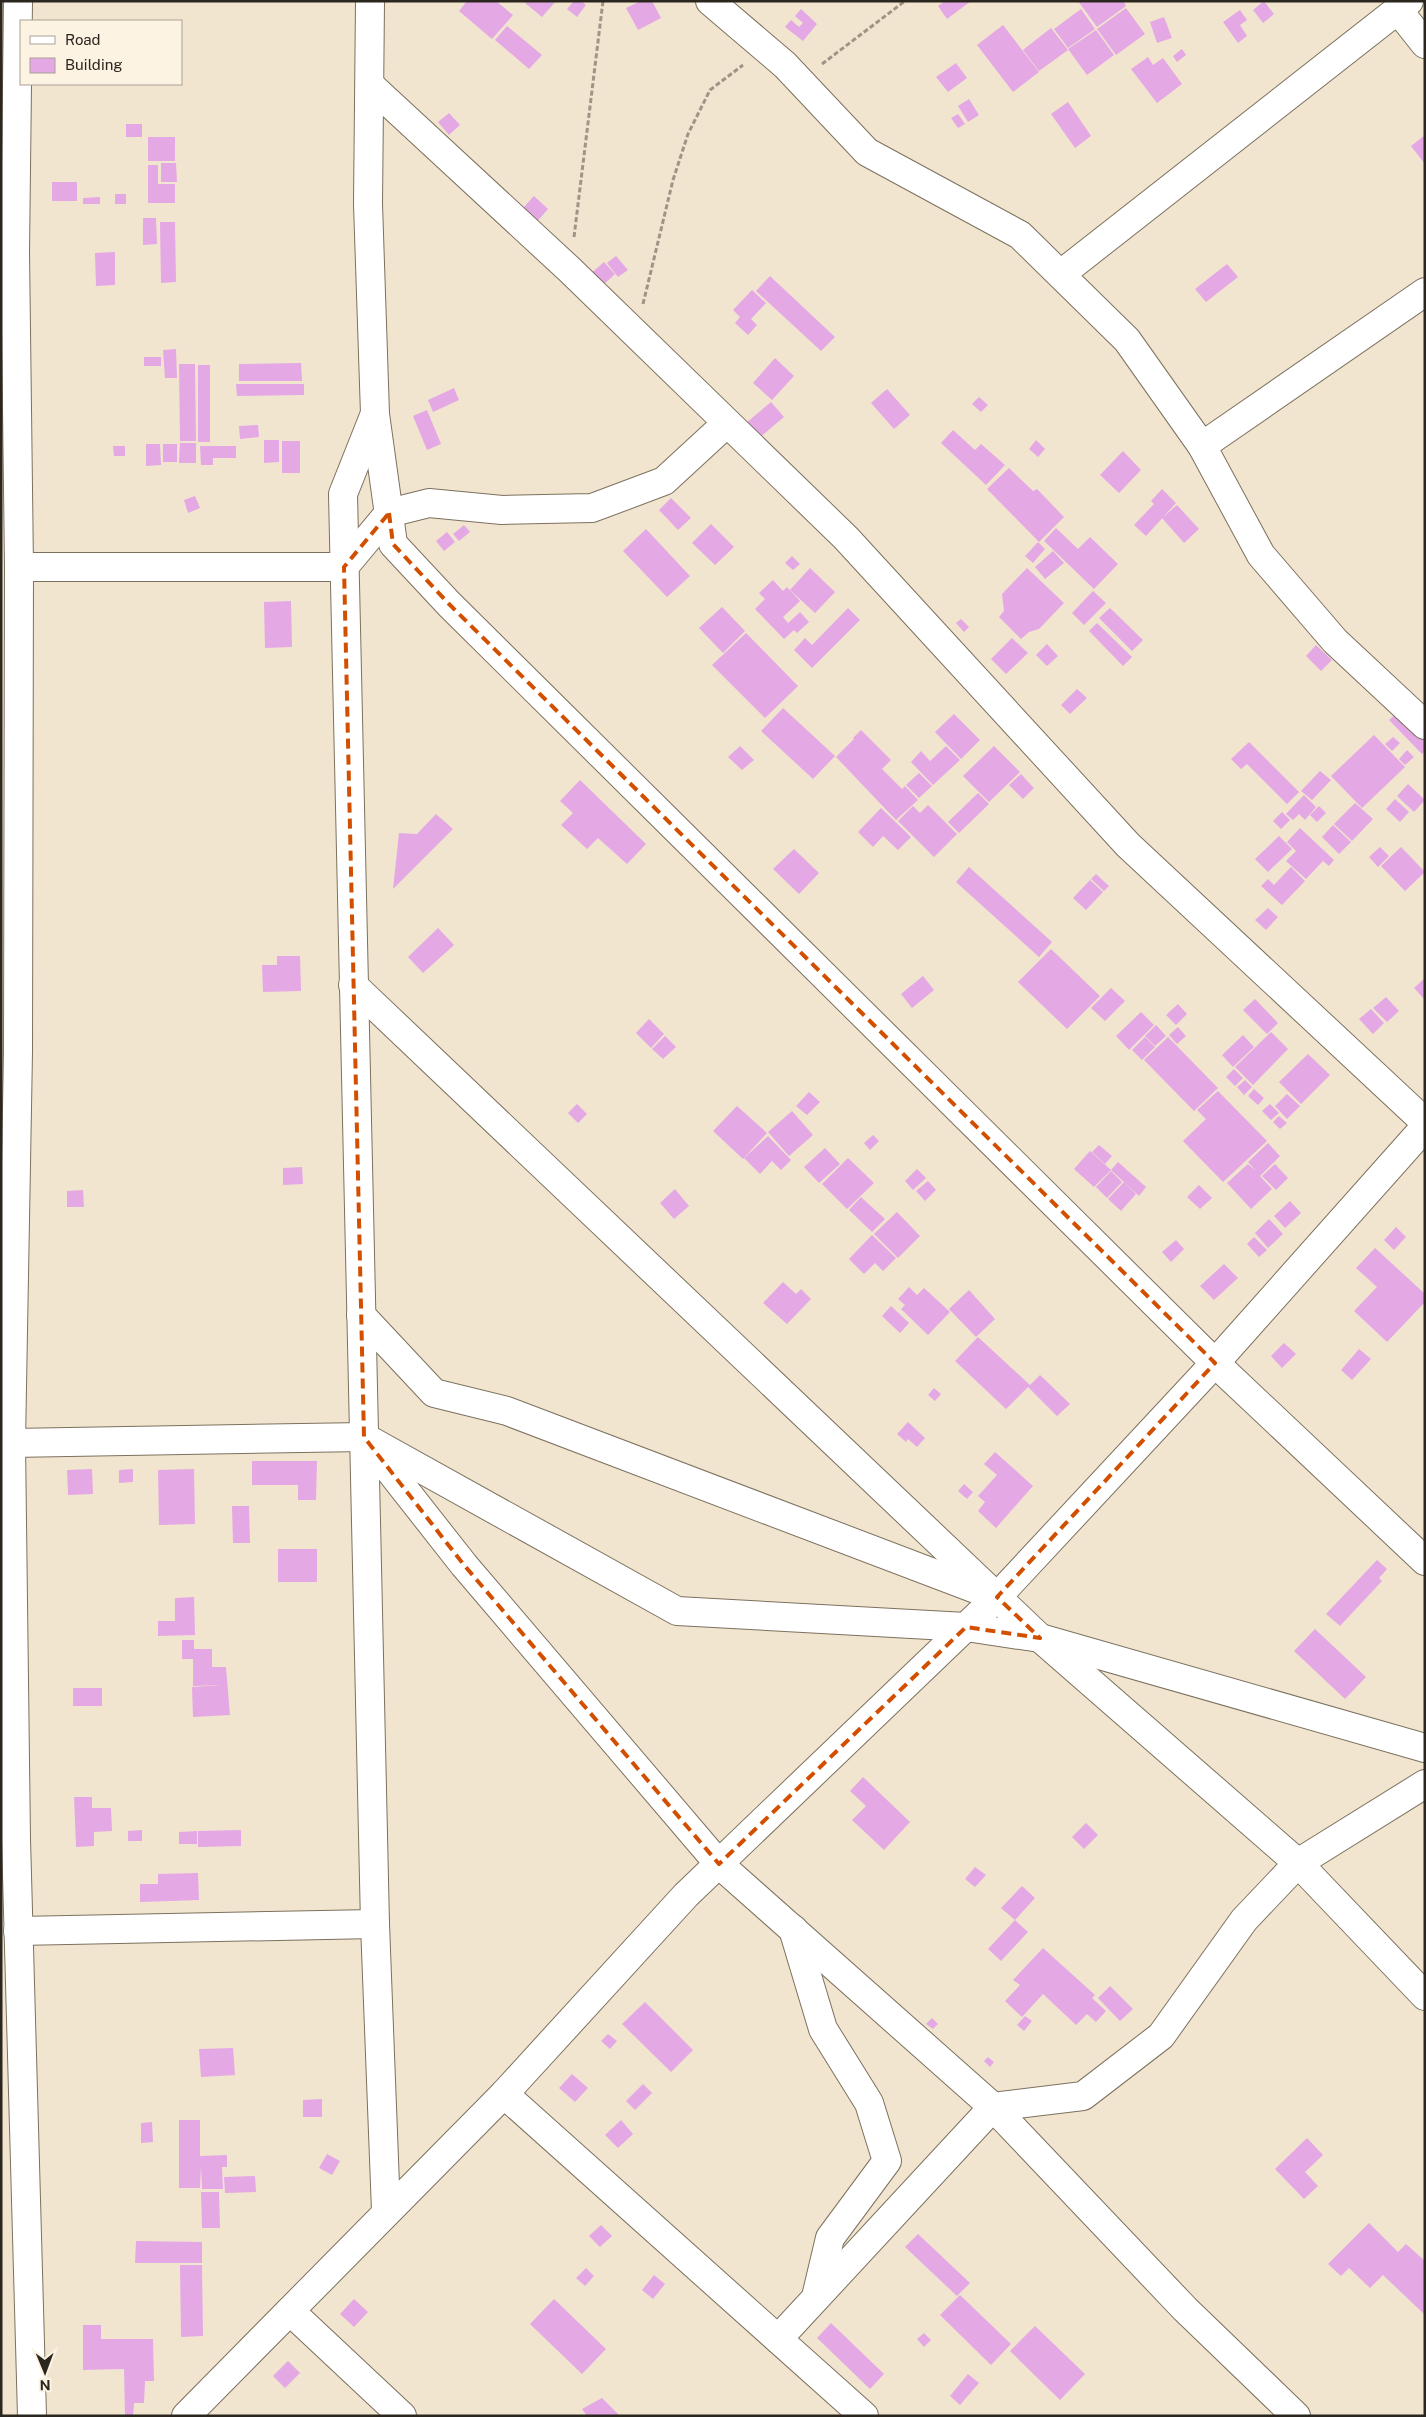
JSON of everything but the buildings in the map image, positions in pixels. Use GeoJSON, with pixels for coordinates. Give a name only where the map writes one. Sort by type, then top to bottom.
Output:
{"type":"FeatureCollection","features":[{"type":"Feature","properties":{"kind":"street"},"geometry":{"type":"LineString","coordinates":[[18,1],[8,257],[19,567],[10,656],[10,1059],[6,1447],[8,1844],[18,1931],[32,2416]]}},
{"type":"Feature","properties":{"kind":"street"},"geometry":{"type":"LineString","coordinates":[[370,1],[368,204],[375,414],[393,544],[450,604],[1215,1363],[1425,1561]]}},
{"type":"Feature","properties":{"kind":"street"},"geometry":{"type":"LineString","coordinates":[[710,1],[765,47],[867,152],[1020,235],[1127,340],[1202,446],[1261,555],[1335,641],[1425,725]]}},
{"type":"Feature","properties":{"kind":"street"},"geometry":{"type":"LineString","coordinates":[[1061,274],[1404,5],[1425,44]]}},
{"type":"Feature","properties":{"kind":"street"},"geometry":{"type":"LineString","coordinates":[[370,85],[570,270],[846,538],[1128,845],[1425,1122]]}},
{"type":"Feature","properties":{"kind":"street"},"geometry":{"type":"LineString","coordinates":[[1202,446],[1425,292]]}},
{"type":"Feature","properties":{"kind":"street"},"geometry":{"type":"LineString","coordinates":[[375,414],[343,494],[375,1924],[386,2211]]}},
{"type":"Feature","properties":{"kind":"street"},"geometry":{"type":"LineString","coordinates":[[19,567],[344,566],[389,513],[429,503],[502,510],[592,508],[664,481],[728,423]]}},
{"type":"Feature","properties":{"kind":"street"},"geometry":{"type":"LineString","coordinates":[[354,985],[1040,1638],[1298,1863],[1425,1996]]}},
{"type":"Feature","properties":{"kind":"street"},"geometry":{"type":"LineString","coordinates":[[186,2416],[386,2211],[504,2094],[686,1895],[997,1597],[1215,1363],[1425,1127]]}},
{"type":"Feature","properties":{"kind":"street"},"geometry":{"type":"LineString","coordinates":[[361,1315],[434,1393],[506,1411],[997,1597]]}},
{"type":"Feature","properties":{"kind":"street"},"geometry":{"type":"LineString","coordinates":[[6,1447],[364,1437],[677,1611],[966,1627],[1040,1638],[1425,1748]]}},
{"type":"Feature","properties":{"kind":"street"},"geometry":{"type":"LineString","coordinates":[[364,1437],[464,1565],[719,1864],[993,2107],[1185,2309],[1296,2416]]}},
{"type":"Feature","properties":{"kind":"street"},"geometry":{"type":"LineString","coordinates":[[778,2339],[993,2107],[1083,2096],[1161,2036],[1244,1920],[1298,1863],[1425,1784]]}},
{"type":"Feature","properties":{"kind":"street"},"geometry":{"type":"LineString","coordinates":[[18,1931],[375,1924]]}},
{"type":"Feature","properties":{"kind":"street"},"geometry":{"type":"LineString","coordinates":[[793,1929],[823,2029],[869,2103],[887,2161],[830,2238],[816,2297]]}},
{"type":"Feature","properties":{"kind":"street"},"geometry":{"type":"LineString","coordinates":[[504,2094],[864,2416]]}},
{"type":"Feature","properties":{"kind":"street"},"geometry":{"type":"LineString","coordinates":[[290,2311],[402,2416]]}},
{"type":"Feature","properties":{"kind":"path"},"geometry":{"type":"LineString","coordinates":[[570,270],[603,1]]}},
{"type":"Feature","properties":{"kind":"path"},"geometry":{"type":"LineString","coordinates":[[800,81],[905,1]]}},
{"type":"Feature","properties":{"kind":"path"},"geometry":{"type":"LineString","coordinates":[[635,333],[661,237],[673,180],[688,134],[710,90],[765,47]]}},
{"type":"Feature","properties":{"kind":"highlighted area"},"geometry":{"type":"Polygon","coordinates":[[[389,513],[393,544],[449,604],[1215,1363],[997,1597],[1040,1638],[966,1627],[719,1864],[464,1565],[364,1437],[344,567],[389,513]]]}}]}
